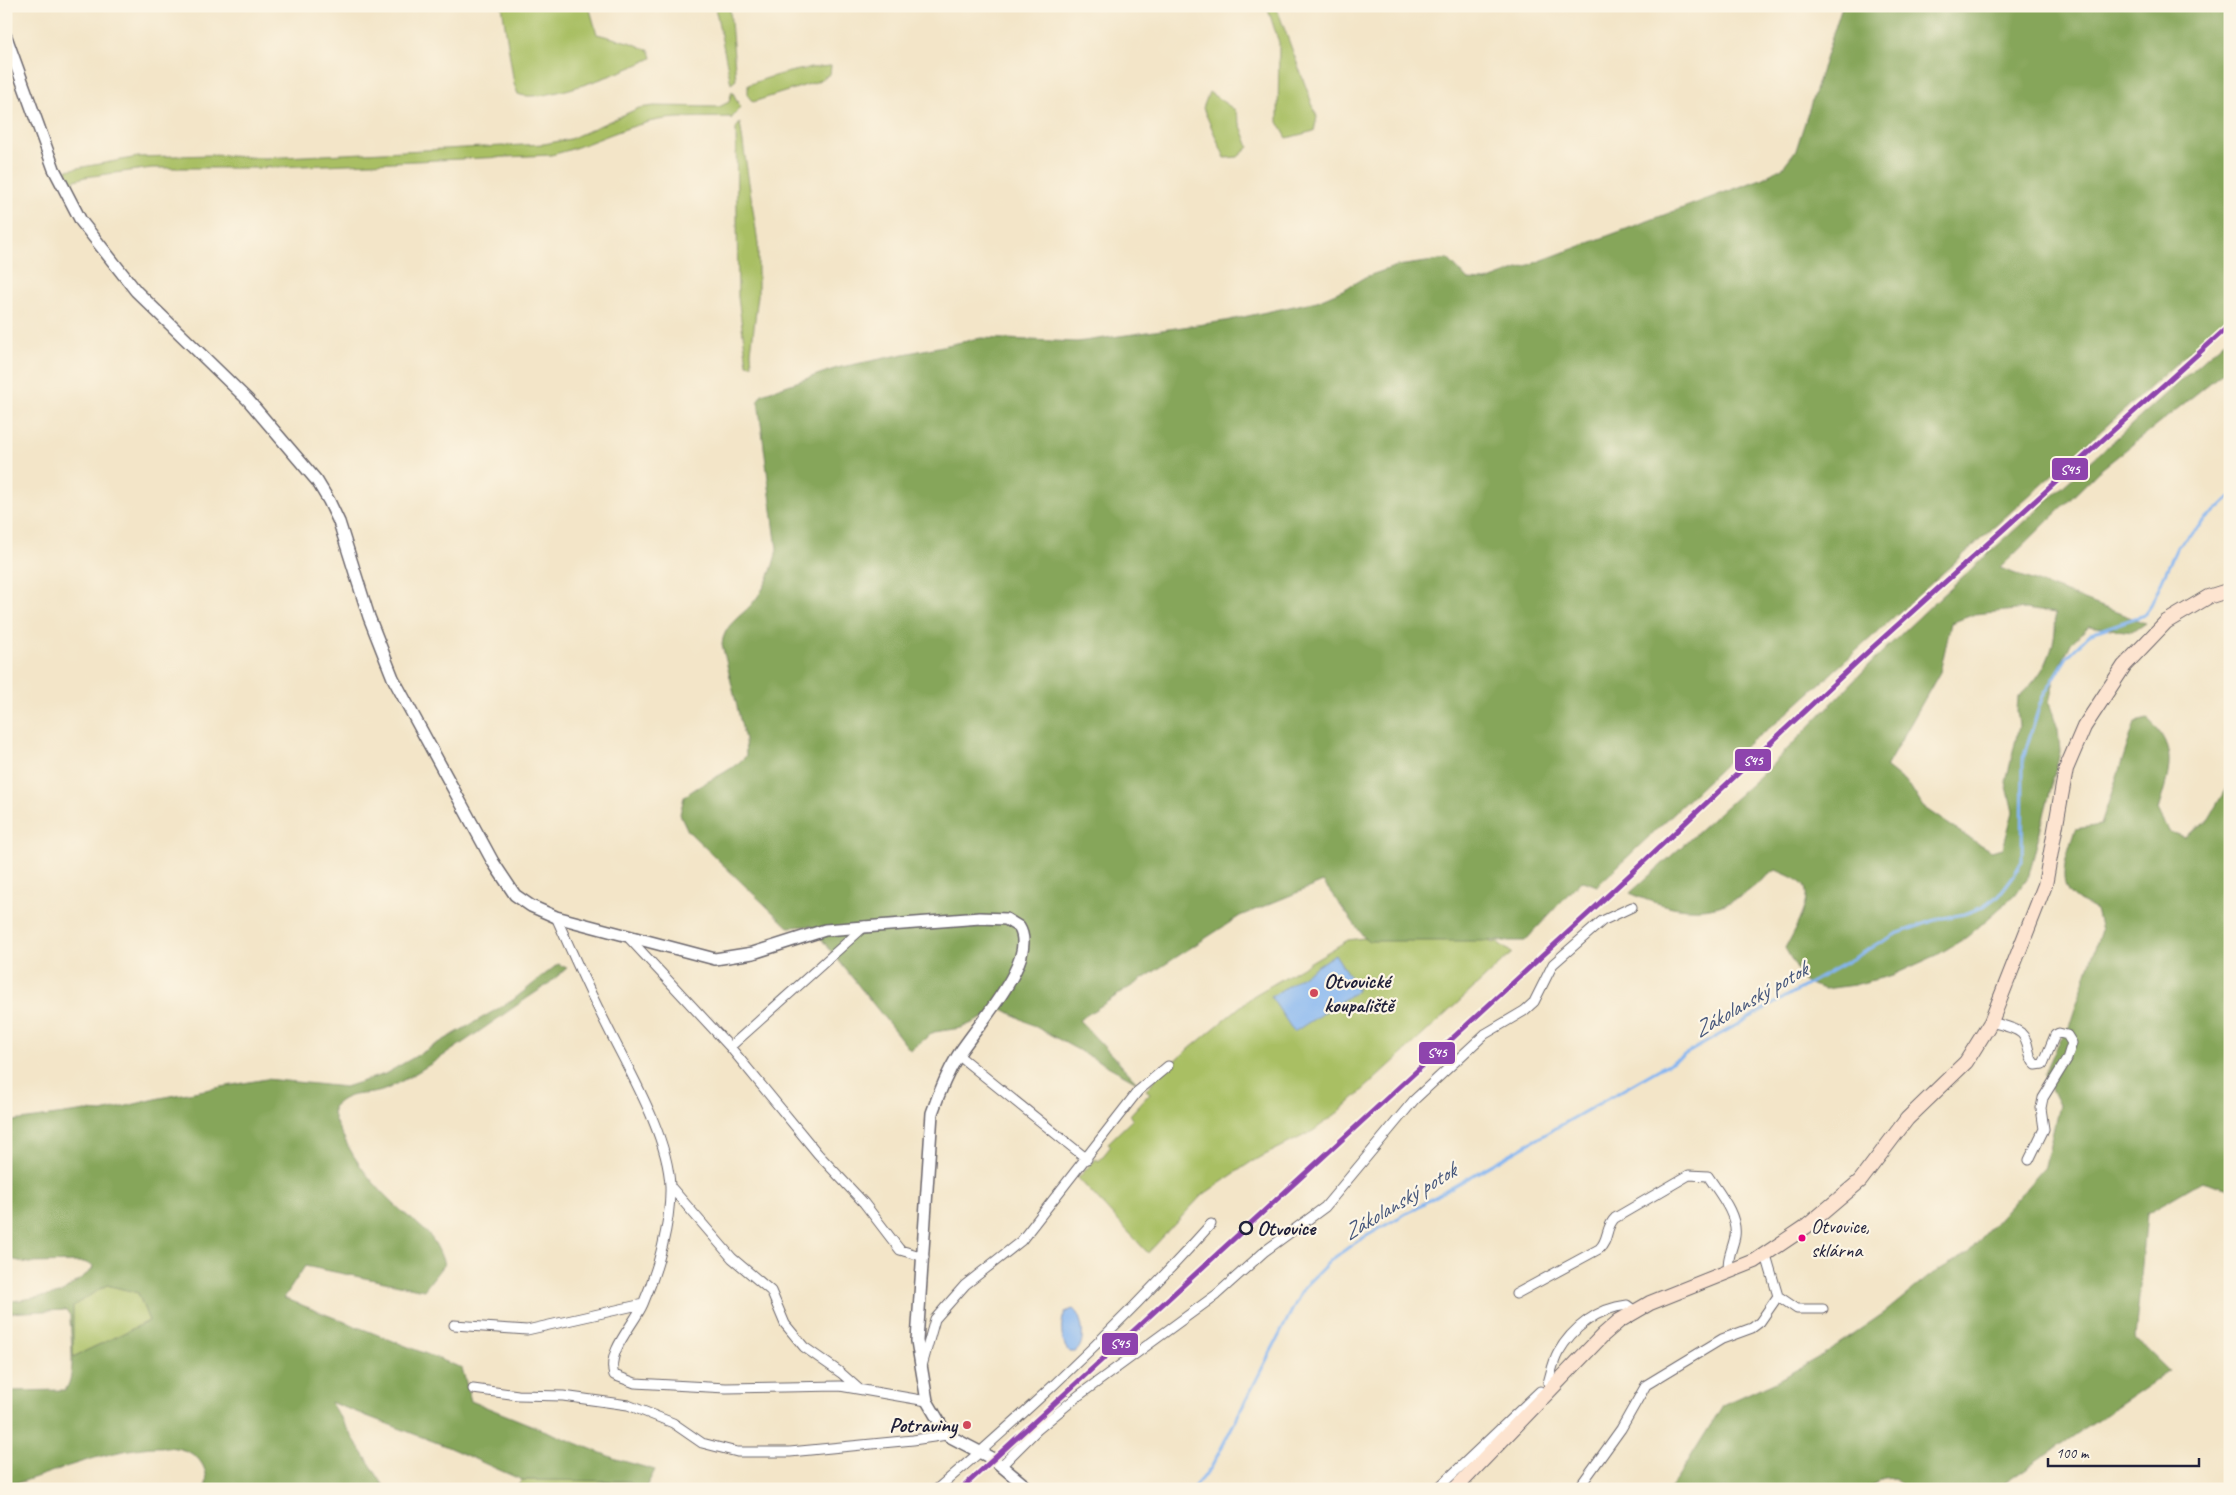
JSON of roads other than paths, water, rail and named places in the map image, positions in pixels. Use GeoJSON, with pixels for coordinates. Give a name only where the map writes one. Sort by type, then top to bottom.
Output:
{"type":"FeatureCollection","features":[{"type":"Feature","properties":{"kind":"main road"},"geometry":{"type":"LineString","coordinates":[[1455,1489],[1553,1384],[1603,1335],[1635,1312],[1673,1293],[1766,1255],[1815,1220],[1860,1181],[1907,1119],[1966,1062],[1990,1022],[2045,885],[2066,768],[2084,727],[2124,666],[2166,622],[2208,597],[2230,590]]}},
{"type":"Feature","properties":{"kind":"street"},"geometry":{"type":"LineString","coordinates":[[6,37],[54,169],[81,221],[136,291],[248,400],[317,481],[339,522],[369,617],[393,678],[493,862],[516,895],[531,906],[556,917],[715,959],[753,953],[825,930],[980,918],[1006,919],[1019,927],[1024,944],[1018,966],[942,1082],[932,1113],[917,1341],[927,1401],[947,1435],[980,1452],[1029,1489]]}},
{"type":"Feature","properties":{"kind":"street"},"geometry":{"type":"LineString","coordinates":[[1001,1466],[1037,1430],[1078,1396],[1210,1300],[1265,1251],[1325,1207],[1414,1100],[1485,1034],[1524,1011],[1534,1002],[1553,964],[1602,921],[1632,907]]}},
{"type":"Feature","properties":{"kind":"street"},"geometry":{"type":"LineString","coordinates":[[556,917],[606,1024],[640,1089],[666,1158],[670,1186],[665,1236],[643,1304],[615,1354],[611,1366],[614,1375],[635,1383],[726,1388],[840,1386],[927,1401]]}},
{"type":"Feature","properties":{"kind":"street"},"geometry":{"type":"LineString","coordinates":[[730,1047],[865,926]]}},
{"type":"Feature","properties":{"kind":"street"},"geometry":{"type":"LineString","coordinates":[[627,936],[730,1047],[818,1154],[864,1203],[900,1250],[924,1257]]}},
{"type":"Feature","properties":{"kind":"street"},"geometry":{"type":"LineString","coordinates":[[1990,1022],[2019,1032],[2028,1043],[2031,1058],[2036,1065],[2043,1064],[2046,1060],[2055,1035],[2059,1033],[2067,1035],[2072,1044],[2067,1060],[2043,1098],[2041,1108],[2044,1129],[2029,1160]]}},
{"type":"Feature","properties":{"kind":"street"},"geometry":{"type":"LineString","coordinates":[[958,1055],[1087,1158]]}},
{"type":"Feature","properties":{"kind":"street"},"geometry":{"type":"LineString","coordinates":[[922,1366],[935,1320],[965,1285],[1021,1241],[1138,1091],[1168,1066]]}},
{"type":"Feature","properties":{"kind":"street"},"geometry":{"type":"LineString","coordinates":[[1516,1294],[1599,1249],[1604,1245],[1608,1227],[1615,1218],[1689,1175],[1696,1173],[1708,1176],[1733,1220],[1736,1233],[1728,1260],[1729,1271]]}},
{"type":"Feature","properties":{"kind":"street"},"geometry":{"type":"LineString","coordinates":[[670,1186],[732,1258],[771,1291],[785,1324],[804,1347],[841,1373],[859,1389]]}},
{"type":"Feature","properties":{"kind":"street"},"geometry":{"type":"LineString","coordinates":[[937,1489],[1099,1342],[1163,1278],[1211,1224]]}},
{"type":"Feature","properties":{"kind":"street"},"geometry":{"type":"LineString","coordinates":[[1766,1255],[1778,1296],[1797,1309],[1823,1309]]}},
{"type":"Feature","properties":{"kind":"street"},"geometry":{"type":"LineString","coordinates":[[1578,1489],[1621,1429],[1646,1385],[1713,1344],[1752,1328],[1760,1322],[1778,1296]]}},
{"type":"Feature","properties":{"kind":"street"},"geometry":{"type":"LineString","coordinates":[[454,1325],[527,1330],[643,1304]]}},
{"type":"Feature","properties":{"kind":"street"},"geometry":{"type":"LineString","coordinates":[[1437,1489],[1553,1384],[1557,1354],[1586,1321],[1616,1306],[1627,1305],[1635,1312]]}},
{"type":"Feature","properties":{"kind":"street"},"geometry":{"type":"LineString","coordinates":[[473,1389],[562,1396],[628,1405],[673,1422],[702,1442],[736,1452],[790,1452],[947,1435]]}},
{"type":"Feature","properties":{"kind":"water","name":"Otvovické koupaliště"},"geometry":{"type":"Polygon","coordinates":[[[1335,954],[1358,990],[1294,1032],[1271,997],[1335,954]]]}},
{"type":"Feature","properties":{"kind":"water"},"geometry":{"type":"Polygon","coordinates":[[[1073,1309],[1081,1324],[1082,1337],[1079,1348],[1075,1352],[1069,1352],[1062,1338],[1062,1321],[1065,1312],[1073,1309]]]}},
{"type":"Feature","properties":{"kind":"waterway","name":"Zákolanský potok"},"geometry":{"type":"LineString","coordinates":[[1192,1489],[1211,1468],[1304,1287],[1331,1260],[1356,1242],[1896,934],[1938,919],[1964,914],[1983,907],[1999,895],[2022,861],[2023,758],[2042,698],[2067,657],[2091,633],[2144,615],[2150,607],[2177,547],[2230,497]]}},
{"type":"Feature","properties":{"kind":"place","name":"Otvovické koupaliště"},"geometry":{"type":"Point","coordinates":[1314,993]}},
{"type":"Feature","properties":{"kind":"place","name":"Otvovice"},"geometry":{"type":"Point","coordinates":[1246,1228]}},
{"type":"Feature","properties":{"kind":"place","name":"Otvovice, sklárna"},"geometry":{"type":"Point","coordinates":[1802,1238]}},
{"type":"Feature","properties":{"kind":"place","name":"Potraviny"},"geometry":{"type":"Point","coordinates":[967,1425]}}]}
